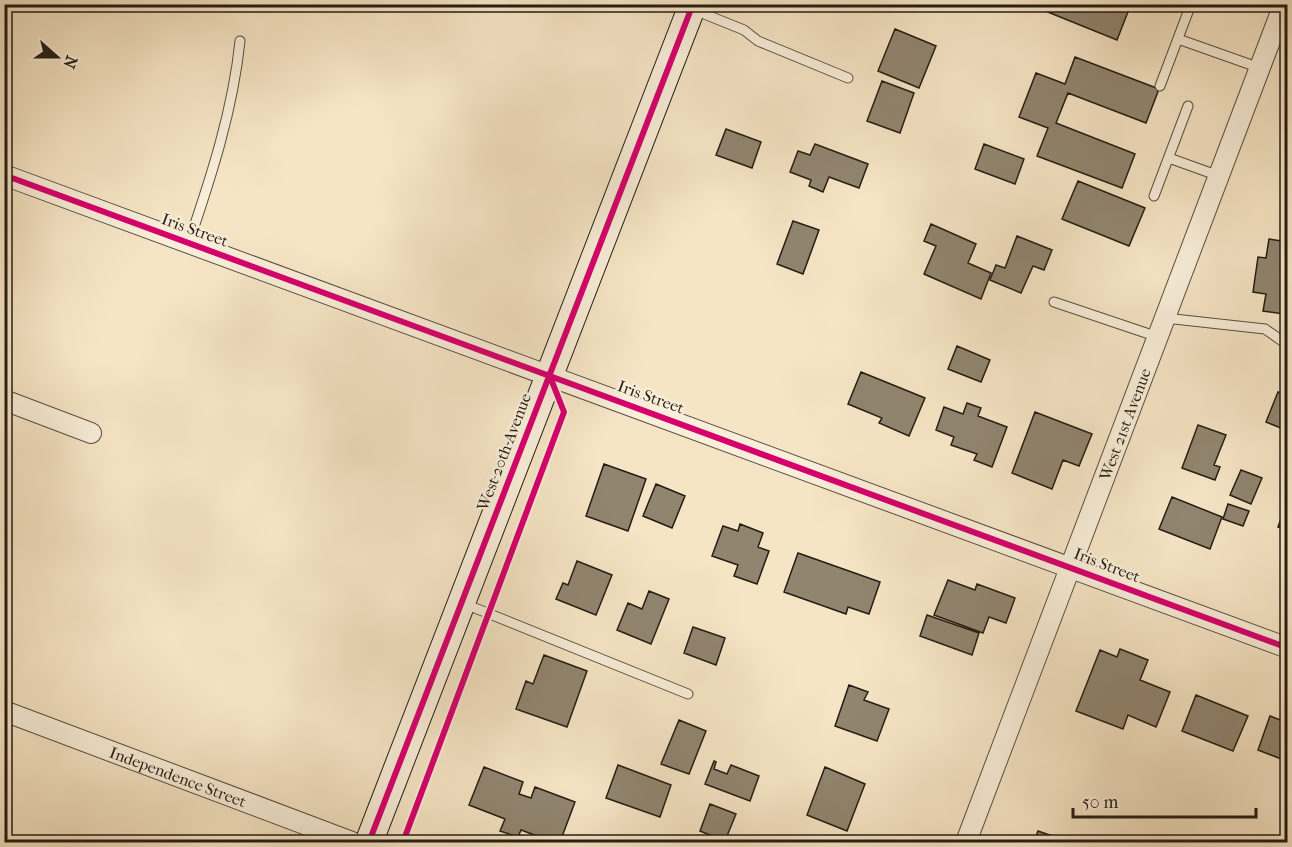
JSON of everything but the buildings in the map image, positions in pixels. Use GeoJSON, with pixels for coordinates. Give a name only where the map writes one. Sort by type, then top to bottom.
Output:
{"type":"FeatureCollection","features":[{"type":"Feature","properties":{"kind":"street","name":"West 21st Avenue"},"geometry":{"type":"LineString","coordinates":[[966,843],[1260,68],[1282,26],[1284,4]]}},
{"type":"Feature","properties":{"kind":"street","name":"West 20th Avenue"},"geometry":{"type":"LineString","coordinates":[[369,843],[460,602],[692,7]]}},
{"type":"Feature","properties":{"kind":"street","name":"Iris Street"},"geometry":{"type":"LineString","coordinates":[[4,175],[1071,566],[1287,648]]}},
{"type":"Feature","properties":{"kind":"street"},"geometry":{"type":"LineString","coordinates":[[4,400],[91,433]]}},
{"type":"Feature","properties":{"kind":"street","name":"Independence Street"},"geometry":{"type":"LineString","coordinates":[[4,711],[352,843]]}},
{"type":"Feature","properties":{"kind":"lane"},"geometry":{"type":"LineString","coordinates":[[1160,86],[1191,4]]}},
{"type":"Feature","properties":{"kind":"lane"},"geometry":{"type":"LineString","coordinates":[[692,7],[744,30],[758,41],[848,78]]}},
{"type":"Feature","properties":{"kind":"lane"},"geometry":{"type":"LineString","coordinates":[[1178,39],[1260,68]]}},
{"type":"Feature","properties":{"kind":"lane"},"geometry":{"type":"LineString","coordinates":[[189,242],[205,196],[235,86],[240,41]]}},
{"type":"Feature","properties":{"kind":"lane"},"geometry":{"type":"LineString","coordinates":[[1154,196],[1188,106]]}},
{"type":"Feature","properties":{"kind":"lane"},"geometry":{"type":"LineString","coordinates":[[1169,158],[1219,176]]}},
{"type":"Feature","properties":{"kind":"lane"},"geometry":{"type":"LineString","coordinates":[[1054,302],[1158,337]]}},
{"type":"Feature","properties":{"kind":"lane"},"geometry":{"type":"LineString","coordinates":[[1165,318],[1265,329],[1287,345]]}},
{"type":"Feature","properties":{"kind":"lane"},"geometry":{"type":"LineString","coordinates":[[460,602],[688,693]]}},
{"type":"Feature","properties":{"kind":"cycle path"},"geometry":{"type":"LineString","coordinates":[[369,842],[693,4]]}},
{"type":"Feature","properties":{"kind":"cycle path"},"geometry":{"type":"LineString","coordinates":[[4,175],[1288,648]]}},
{"type":"Feature","properties":{"kind":"cycle path"},"geometry":{"type":"LineString","coordinates":[[403,842],[564,412],[549,374]]}}]}
